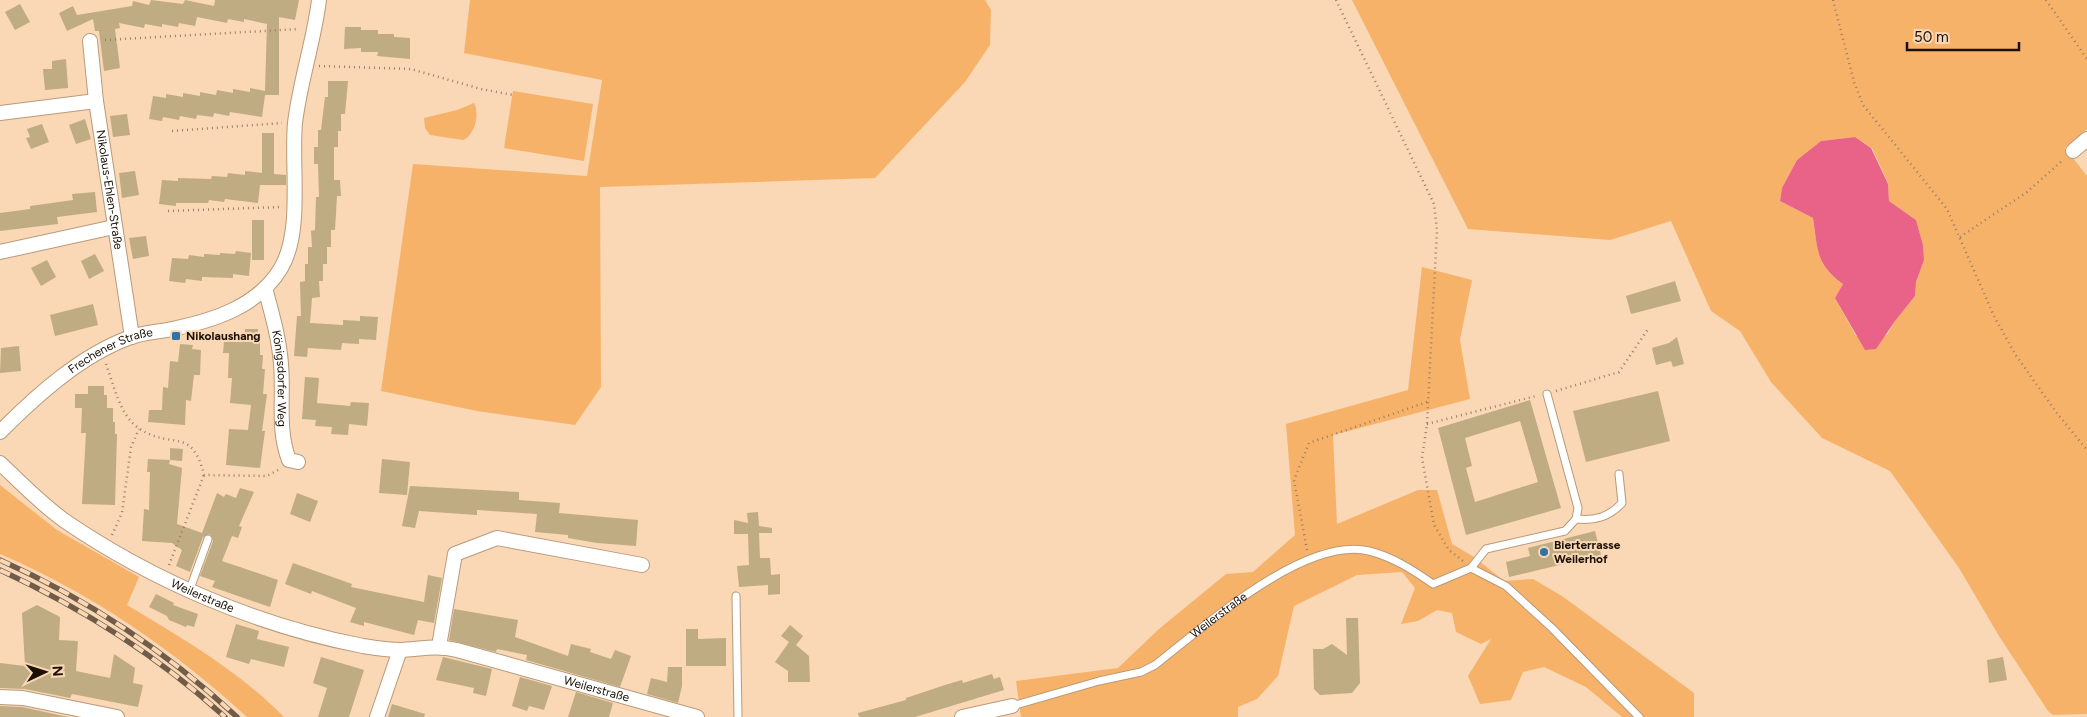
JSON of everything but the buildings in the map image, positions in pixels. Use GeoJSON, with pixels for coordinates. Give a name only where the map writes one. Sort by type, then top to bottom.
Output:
{"type":"FeatureCollection","features":[{"type":"Feature","properties":{"kind":"street","name":"Frechener Straße"},"geometry":{"type":"LineString","coordinates":[[0,432],[66,374],[102,351],[132,337],[209,321],[234,310],[265,288],[281,268],[290,248],[294,206],[296,122],[316,28],[319,0]]}},
{"type":"Feature","properties":{"kind":"street","name":"Nikolaus-Ehlen-Straße"},"geometry":{"type":"LineString","coordinates":[[90,41],[96,101],[132,337]]}},
{"type":"Feature","properties":{"kind":"street"},"geometry":{"type":"LineString","coordinates":[[0,114],[96,101]]}},
{"type":"Feature","properties":{"kind":"street"},"geometry":{"type":"LineString","coordinates":[[2073,151],[2087,139]]}},
{"type":"Feature","properties":{"kind":"street"},"geometry":{"type":"LineString","coordinates":[[0,252],[114,227]]}},
{"type":"Feature","properties":{"kind":"street","name":"Königsdorfer Weg"},"geometry":{"type":"LineString","coordinates":[[265,288],[278,339],[282,382],[281,432],[294,461]]}},
{"type":"Feature","properties":{"kind":"street","name":"Weilerstraße"},"geometry":{"type":"LineString","coordinates":[[0,463],[33,496],[64,520],[164,578],[229,606],[329,639],[400,650],[439,646],[697,717]]}},
{"type":"Feature","properties":{"kind":"street"},"geometry":{"type":"LineString","coordinates":[[439,646],[456,554],[497,538],[642,565]]}},
{"type":"Feature","properties":{"kind":"street"},"geometry":{"type":"LineString","coordinates":[[376,717],[400,650]]}},
{"type":"Feature","properties":{"kind":"street"},"geometry":{"type":"LineString","coordinates":[[0,697],[23,698],[117,717]]}},
{"type":"Feature","properties":{"kind":"street","name":"Weilerstraße"},"geometry":{"type":"LineString","coordinates":[[962,717],[1012,706]]}},
{"type":"Feature","properties":{"kind":"lane"},"geometry":{"type":"LineString","coordinates":[[1547,394],[1578,508],[1576,519],[1565,530],[1486,549],[1471,568],[1506,586],[1552,628],[1640,717]]}},
{"type":"Feature","properties":{"kind":"lane"},"geometry":{"type":"LineString","coordinates":[[1576,519],[1592,521],[1608,515],[1622,503],[1618,474]]}},
{"type":"Feature","properties":{"kind":"lane"},"geometry":{"type":"LineString","coordinates":[[190,590],[208,539]]}},
{"type":"Feature","properties":{"kind":"lane","name":"Weilerstraße"},"geometry":{"type":"LineString","coordinates":[[1012,706],[1099,681],[1141,672],[1155,665],[1262,582],[1309,559],[1334,552],[1368,550],[1400,562],[1433,584],[1471,568]]}},
{"type":"Feature","properties":{"kind":"lane"},"geometry":{"type":"LineString","coordinates":[[736,596],[738,717]]}},
{"type":"Feature","properties":{"kind":"path"},"geometry":{"type":"LineString","coordinates":[[1336,0],[1434,204],[1437,230],[1422,458],[1434,525],[1449,550],[1471,568]]}},
{"type":"Feature","properties":{"kind":"path"},"geometry":{"type":"LineString","coordinates":[[1833,0],[1854,82],[1863,105],[1947,209],[1994,316],[2016,354],[2056,412],[2087,450]]}},
{"type":"Feature","properties":{"kind":"path"},"geometry":{"type":"LineString","coordinates":[[2046,0],[2087,59]]}},
{"type":"Feature","properties":{"kind":"path"},"geometry":{"type":"LineString","coordinates":[[90,41],[316,28]]}},
{"type":"Feature","properties":{"kind":"path"},"geometry":{"type":"LineString","coordinates":[[307,66],[405,69],[512,95]]}},
{"type":"Feature","properties":{"kind":"path"},"geometry":{"type":"LineString","coordinates":[[172,131],[296,122]]}},
{"type":"Feature","properties":{"kind":"path"},"geometry":{"type":"LineString","coordinates":[[1960,237],[2028,192],[2073,151]]}},
{"type":"Feature","properties":{"kind":"path"},"geometry":{"type":"LineString","coordinates":[[168,211],[294,206]]}},
{"type":"Feature","properties":{"kind":"path"},"geometry":{"type":"LineString","coordinates":[[102,351],[125,411],[139,429],[156,437],[182,442],[193,448],[200,460],[204,475],[200,489],[164,578]]}},
{"type":"Feature","properties":{"kind":"path"},"geometry":{"type":"LineString","coordinates":[[1309,559],[1294,480],[1308,443],[1427,402]]}},
{"type":"Feature","properties":{"kind":"path"},"geometry":{"type":"LineString","coordinates":[[106,546],[122,514],[131,447],[139,429]]}},
{"type":"Feature","properties":{"kind":"path"},"geometry":{"type":"LineString","coordinates":[[204,475],[267,476],[294,461]]}},
{"type":"Feature","properties":{"kind":"shaded area"},"geometry":{"type":"Polygon","coordinates":[[[470,0],[985,0],[991,10],[990,45],[965,82],[875,178],[600,187],[601,387],[575,425],[477,411],[381,391],[413,164],[587,176],[602,80],[464,53],[470,0]]]}},
{"type":"Feature","properties":{"kind":"shaded area"},"geometry":{"type":"Polygon","coordinates":[[[1352,0],[2087,0],[2087,129],[2065,148],[2087,176],[2087,714],[2053,715],[2048,711],[1999,636],[1959,568],[1890,471],[1822,438],[1771,382],[1740,331],[1711,311],[1671,221],[1610,240],[1468,229],[1352,0]],[[1855,137],[1821,141],[1797,160],[1782,188],[1780,201],[1813,218],[1819,255],[1827,270],[1843,284],[1835,298],[1856,336],[1887,335],[1895,321],[1915,296],[1916,282],[1924,260],[1923,245],[1916,220],[1889,201],[1888,183],[1872,148],[1855,137]]]}},
{"type":"Feature","properties":{"kind":"shaded area"},"geometry":{"type":"Polygon","coordinates":[[[513,91],[593,104],[584,161],[504,148],[513,91]]]}},
{"type":"Feature","properties":{"kind":"shaded area"},"geometry":{"type":"Polygon","coordinates":[[[474,103],[477,113],[475,124],[471,134],[463,140],[430,135],[425,128],[424,118],[457,110],[474,103]]]}},
{"type":"Feature","properties":{"kind":"shaded area"},"geometry":{"type":"Polygon","coordinates":[[[1855,137],[1871,148],[1888,184],[1889,201],[1916,220],[1923,245],[1924,260],[1916,282],[1915,296],[1876,349],[1865,350],[1835,298],[1843,284],[1827,270],[1819,255],[1813,218],[1780,201],[1782,188],[1797,160],[1821,141],[1855,137]]]}},
{"type":"Feature","properties":{"kind":"shaded area"},"geometry":{"type":"Polygon","coordinates":[[[1422,267],[1472,280],[1460,340],[1470,399],[1333,435],[1337,524],[1418,490],[1437,490],[1452,544],[1474,557],[1504,581],[1533,579],[1562,596],[1694,693],[1694,717],[1622,717],[1586,687],[1544,667],[1523,672],[1511,700],[1480,704],[1468,676],[1491,639],[1481,644],[1456,632],[1452,613],[1437,610],[1418,621],[1401,624],[1415,588],[1402,572],[1357,575],[1294,606],[1278,676],[1257,699],[1238,707],[1238,717],[1021,717],[1016,681],[1118,668],[1159,629],[1226,574],[1253,572],[1295,535],[1286,424],[1408,390],[1422,267]]]}},
{"type":"Feature","properties":{"kind":"shaded area"},"geometry":{"type":"Polygon","coordinates":[[[0,485],[57,530],[139,577],[127,605],[229,670],[267,700],[284,717],[247,717],[161,646],[130,625],[67,586],[0,554],[0,485]]]}},
{"type":"Feature","properties":{"kind":"railway"},"geometry":{"type":"LineString","coordinates":[[0,560],[64,592],[125,629],[183,671],[237,717]]}},
{"type":"Feature","properties":{"kind":"railway"},"geometry":{"type":"LineString","coordinates":[[0,570],[60,600],[118,635],[173,674],[225,717]]}},
{"type":"Feature","properties":{"kind":"place","name":"Nikolaushang"},"geometry":{"type":"Point","coordinates":[176,336]}},
{"type":"Feature","properties":{"kind":"place","name":"Bierterrasse Weilerhof"},"geometry":{"type":"Point","coordinates":[1544,552]}}]}
